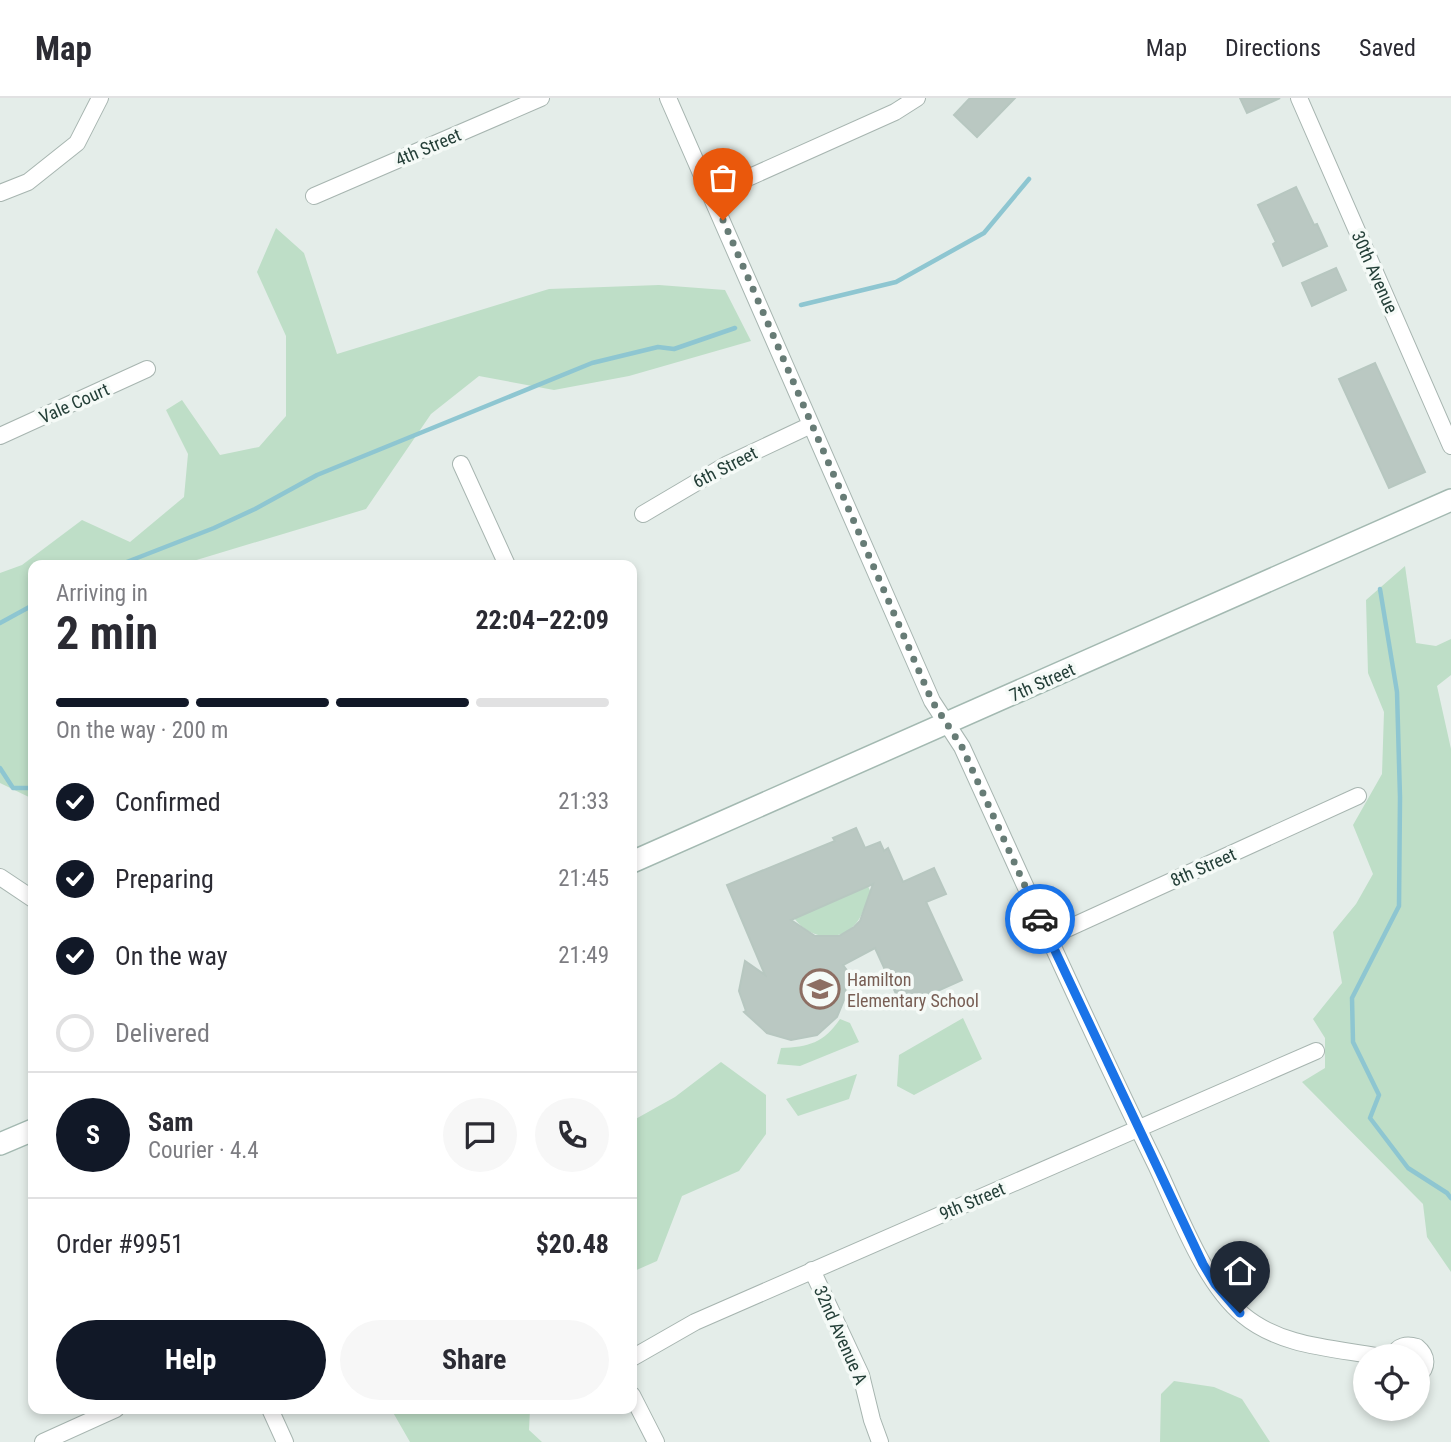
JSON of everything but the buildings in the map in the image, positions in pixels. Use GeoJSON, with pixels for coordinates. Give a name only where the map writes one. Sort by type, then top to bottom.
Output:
{"type":"FeatureCollection","features":[{"type":"Feature","properties":{"kind":"street"},"geometry":{"type":"LineString","coordinates":[[0,193],[28,182],[77,143],[100,98]]}},
{"type":"Feature","properties":{"kind":"street","name":"4th Street"},"geometry":{"type":"LineString","coordinates":[[314,196],[541,98]]}},
{"type":"Feature","properties":{"kind":"street"},"geometry":{"type":"LineString","coordinates":[[668,98],[932,701],[962,747],[1139,1130],[1215,1284],[1240,1313],[1262,1329],[1286,1340],[1353,1352]]}},
{"type":"Feature","properties":{"kind":"street"},"geometry":{"type":"LineString","coordinates":[[712,194],[895,112],[917,98]]}},
{"type":"Feature","properties":{"kind":"street","name":"30th Avenue"},"geometry":{"type":"LineString","coordinates":[[1299,98],[1451,446]]}},
{"type":"Feature","properties":{"kind":"street","name":"Vale Court"},"geometry":{"type":"LineString","coordinates":[[0,436],[147,369]]}},
{"type":"Feature","properties":{"kind":"street","name":"6th Street"},"geometry":{"type":"LineString","coordinates":[[643,514],[726,465],[811,425]]}},
{"type":"Feature","properties":{"kind":"street"},"geometry":{"type":"LineString","coordinates":[[461,464],[505,560]]}},
{"type":"Feature","properties":{"kind":"street","name":"7th Street"},"geometry":{"type":"LineString","coordinates":[[637,857],[908,741],[1451,500]]}},
{"type":"Feature","properties":{"kind":"street","name":"8th Street"},"geometry":{"type":"LineString","coordinates":[[1049,937],[1358,796]]}},
{"type":"Feature","properties":{"kind":"street"},"geometry":{"type":"LineString","coordinates":[[0,877],[28,896]]}},
{"type":"Feature","properties":{"kind":"street","name":"9th Street"},"geometry":{"type":"LineString","coordinates":[[637,1356],[695,1322],[812,1269],[1139,1130],[1316,1051]]}},
{"type":"Feature","properties":{"kind":"street"},"geometry":{"type":"LineString","coordinates":[[0,1144],[28,1132]]}},
{"type":"Feature","properties":{"kind":"street","name":"32nd Avenue A"},"geometry":{"type":"LineString","coordinates":[[812,1269],[861,1375],[880,1442]]}},
{"type":"Feature","properties":{"kind":"street"},"geometry":{"type":"LineString","coordinates":[[637,1405],[656,1442]]}},
{"type":"Feature","properties":{"kind":"street"},"geometry":{"type":"LineString","coordinates":[[43,1442],[105,1414]]}},
{"type":"Feature","properties":{"kind":"street"},"geometry":{"type":"LineString","coordinates":[[272,1414],[285,1442]]}},
{"type":"Feature","properties":{"kind":"green space"},"geometry":{"type":"Polygon","coordinates":[[[276,228],[304,253],[337,354],[549,289],[659,285],[725,290],[751,341],[629,376],[554,390],[479,376],[431,414],[366,509],[197,560],[29,560],[82,520],[130,542],[184,497],[188,454],[166,410],[182,400],[220,455],[259,447],[286,416],[286,336],[257,272],[276,228]]]}},
{"type":"Feature","properties":{"kind":"green space"},"geometry":{"type":"Polygon","coordinates":[[[28,560],[28,797],[0,783],[0,573],[28,560]]]}},
{"type":"Feature","properties":{"kind":"green space"},"geometry":{"type":"Polygon","coordinates":[[[1405,566],[1416,643],[1436,646],[1451,639],[1451,675],[1437,686],[1451,749],[1451,1272],[1427,1237],[1423,1204],[1302,1082],[1325,1068],[1325,1038],[1313,1019],[1342,983],[1333,932],[1356,904],[1373,874],[1353,825],[1382,774],[1384,712],[1368,673],[1366,600],[1405,566]]]}},
{"type":"Feature","properties":{"kind":"green space"},"geometry":{"type":"Polygon","coordinates":[[[868,886],[881,916],[863,911],[857,922],[841,934],[821,936],[802,926],[794,918],[868,886]]]}},
{"type":"Feature","properties":{"kind":"green space"},"geometry":{"type":"Polygon","coordinates":[[[963,1018],[982,1059],[914,1095],[897,1086],[899,1055],[963,1018]]]}},
{"type":"Feature","properties":{"kind":"green space"},"geometry":{"type":"Polygon","coordinates":[[[840,1019],[850,1023],[859,1042],[800,1066],[777,1064],[781,1048],[815,1042],[828,1034],[840,1019]]]}},
{"type":"Feature","properties":{"kind":"green space"},"geometry":{"type":"Polygon","coordinates":[[[721,1062],[766,1095],[766,1134],[739,1171],[682,1196],[657,1261],[637,1270],[637,1118],[675,1097],[721,1062]]]}},
{"type":"Feature","properties":{"kind":"green space"},"geometry":{"type":"Polygon","coordinates":[[[857,1074],[849,1099],[798,1116],[786,1099],[857,1074]]]}},
{"type":"Feature","properties":{"kind":"green space"},"geometry":{"type":"Polygon","coordinates":[[[1174,1381],[1214,1387],[1242,1399],[1270,1442],[1160,1442],[1161,1394],[1174,1381]]]}},
{"type":"Feature","properties":{"kind":"green space"},"geometry":{"type":"Polygon","coordinates":[[[394,1414],[530,1414],[529,1430],[542,1442],[410,1442],[394,1414]]]}},
{"type":"Feature","properties":{"kind":"waterway"},"geometry":{"type":"LineString","coordinates":[[801,305],[896,282],[984,233],[1029,179]]}},
{"type":"Feature","properties":{"kind":"waterway"},"geometry":{"type":"LineString","coordinates":[[132,560],[214,528],[317,475],[592,363],[658,347],[674,349],[735,328]]}},
{"type":"Feature","properties":{"kind":"waterway"},"geometry":{"type":"LineString","coordinates":[[1380,589],[1397,692],[1399,906],[1352,998],[1353,1042],[1379,1095],[1370,1118],[1408,1168],[1451,1198]]}},
{"type":"Feature","properties":{"kind":"waterway"},"geometry":{"type":"LineString","coordinates":[[0,623],[28,608]]}},
{"type":"Feature","properties":{"kind":"waterway"},"geometry":{"type":"LineString","coordinates":[[0,768],[13,788],[28,788]]}},
{"type":"Feature","properties":{"kind":"way so far"},"geometry":{"type":"LineString","coordinates":[[723,220],[932,701],[962,747],[1040,919]]}},
{"type":"Feature","properties":{"kind":"place","name":"Hamilton Elementary School"},"geometry":{"type":"Point","coordinates":[820,989]}},
{"type":"Feature","properties":{"kind":"route"},"geometry":{"type":"LineString","coordinates":[[1040,919],[1203,1264],[1215,1284],[1240,1313]]}}]}
